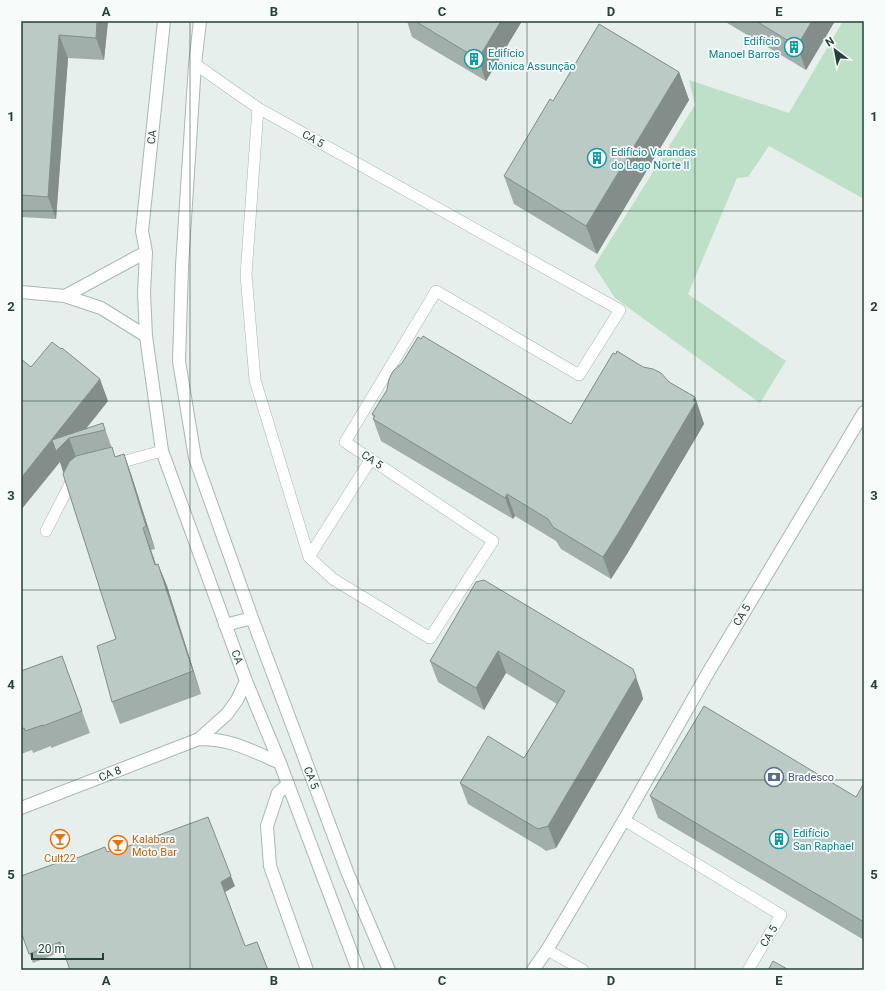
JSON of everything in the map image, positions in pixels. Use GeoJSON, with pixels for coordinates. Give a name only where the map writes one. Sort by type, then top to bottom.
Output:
{"type":"FeatureCollection","features":[{"type":"Feature","properties":{"kind":"street","name":"CA"},"geometry":{"type":"LineString","coordinates":[[164,21],[142,231],[146,252],[144,293],[146,336],[162,451],[246,681],[280,763],[358,970]]}},
{"type":"Feature","properties":{"kind":"street","name":"CA 5"},"geometry":{"type":"LineString","coordinates":[[200,21],[195,64],[182,266],[179,361],[195,458],[252,618],[348,874],[389,970]]}},
{"type":"Feature","properties":{"kind":"street"},"geometry":{"type":"LineString","coordinates":[[65,296],[146,252]]}},
{"type":"Feature","properties":{"kind":"street"},"geometry":{"type":"LineString","coordinates":[[21,292],[65,296],[101,308],[146,336]]}},
{"type":"Feature","properties":{"kind":"street","name":"CA 5"},"geometry":{"type":"LineString","coordinates":[[533,970],[547,950],[624,820],[709,670],[864,412]]}},
{"type":"Feature","properties":{"kind":"street"},"geometry":{"type":"LineString","coordinates":[[225,625],[252,618]]}},
{"type":"Feature","properties":{"kind":"street","name":"CA 8"},"geometry":{"type":"LineString","coordinates":[[21,808],[199,739],[227,714],[237,700],[246,681]]}},
{"type":"Feature","properties":{"kind":"street","name":"CA 8"},"geometry":{"type":"LineString","coordinates":[[199,739],[217,739],[236,744],[280,763]]}},
{"type":"Feature","properties":{"kind":"street"},"geometry":{"type":"LineString","coordinates":[[288,784],[278,793],[267,826],[270,866],[307,970]]}},
{"type":"Feature","properties":{"kind":"lane","name":"CA 5"},"geometry":{"type":"LineString","coordinates":[[195,64],[258,108],[620,310],[579,375],[436,291],[345,442],[493,541],[430,638],[333,580],[309,557],[255,380],[246,275],[258,108]]}},
{"type":"Feature","properties":{"kind":"lane"},"geometry":{"type":"LineString","coordinates":[[102,467],[162,451]]}},
{"type":"Feature","properties":{"kind":"lane"},"geometry":{"type":"LineString","coordinates":[[309,557],[371,459]]}},
{"type":"Feature","properties":{"kind":"lane"},"geometry":{"type":"LineString","coordinates":[[46,531],[72,480],[81,472]]}},
{"type":"Feature","properties":{"kind":"lane","name":"CA 5"},"geometry":{"type":"LineString","coordinates":[[624,820],[781,915],[748,970]]}},
{"type":"Feature","properties":{"kind":"lane"},"geometry":{"type":"LineString","coordinates":[[547,950],[583,970]]}},
{"type":"Feature","properties":{"kind":"green space"},"geometry":{"type":"Polygon","coordinates":[[[843,21],[864,21],[864,199],[769,146],[748,177],[737,178],[688,294],[786,361],[760,403],[615,298],[594,266],[695,105],[689,80],[789,113],[843,21]]]}},
{"type":"Feature","properties":{"kind":"building"},"geometry":{"type":"Polygon","coordinates":[[[21,21],[97,21],[96,38],[59,35],[48,197],[21,195],[21,21]]]}},
{"type":"Feature","properties":{"kind":"building"},"geometry":{"type":"Polygon","coordinates":[[[415,21],[501,21],[478,59],[415,21]]]}},
{"type":"Feature","properties":{"kind":"building"},"geometry":{"type":"Polygon","coordinates":[[[756,21],[812,21],[797,46],[756,21]]]}},
{"type":"Feature","properties":{"kind":"building","name":"Edifício Varandas do Lago Norte II"},"geometry":{"type":"Polygon","coordinates":[[[599,24],[679,72],[586,226],[504,176],[550,99],[553,101],[599,24]]]}},
{"type":"Feature","properties":{"kind":"building"},"geometry":{"type":"Polygon","coordinates":[[[423,336],[571,424],[613,353],[616,354],[617,351],[643,367],[653,369],[661,373],[669,382],[695,397],[693,400],[696,402],[603,557],[553,527],[548,519],[507,494],[505,498],[373,419],[375,416],[372,414],[387,390],[389,379],[393,371],[402,363],[418,337],[421,339],[423,336]]]}},
{"type":"Feature","properties":{"kind":"building"},"geometry":{"type":"Polygon","coordinates":[[[52,342],[61,349],[62,348],[100,379],[21,478],[21,359],[31,367],[52,342]]]}},
{"type":"Feature","properties":{"kind":"building"},"geometry":{"type":"Polygon","coordinates":[[[103,423],[105,430],[69,438],[56,451],[52,440],[103,423]]]}},
{"type":"Feature","properties":{"kind":"building"},"geometry":{"type":"Polygon","coordinates":[[[112,447],[115,457],[124,454],[146,526],[143,528],[155,565],[158,564],[193,671],[112,702],[97,646],[116,639],[63,474],[69,462],[76,456],[112,447]]]}},
{"type":"Feature","properties":{"kind":"building"},"geometry":{"type":"Polygon","coordinates":[[[484,580],[633,669],[636,677],[548,826],[538,829],[460,783],[488,736],[524,758],[565,691],[498,651],[476,688],[430,661],[476,582],[484,580]]]}},
{"type":"Feature","properties":{"kind":"building"},"geometry":{"type":"Polygon","coordinates":[[[62,656],[82,711],[43,726],[25,731],[24,728],[21,729],[21,671],[62,656]]]}},
{"type":"Feature","properties":{"kind":"building","name":"Edifício San Raphael"},"geometry":{"type":"Polygon","coordinates":[[[704,706],[856,797],[864,783],[864,922],[650,796],[704,706]]]}},
{"type":"Feature","properties":{"kind":"building"},"geometry":{"type":"Polygon","coordinates":[[[208,817],[231,876],[221,882],[245,946],[257,942],[268,970],[70,970],[60,942],[29,954],[21,932],[21,876],[76,856],[77,858],[105,847],[107,852],[117,848],[118,850],[208,817]]]}},
{"type":"Feature","properties":{"kind":"building"},"geometry":{"type":"Polygon","coordinates":[[[773,961],[789,970],[768,970],[773,961]]]}},
{"type":"Feature","properties":{"kind":"place","name":"Edifício Manoel Barros"},"geometry":{"type":"Point","coordinates":[794,47]}},
{"type":"Feature","properties":{"kind":"place","name":"Edifício Mônica Assunção"},"geometry":{"type":"Point","coordinates":[474,59]}},
{"type":"Feature","properties":{"kind":"place","name":"Edifício Varandas do Lago Norte II"},"geometry":{"type":"Point","coordinates":[597,158]}},
{"type":"Feature","properties":{"kind":"place","name":"Bradesco"},"geometry":{"type":"Point","coordinates":[774,777]}},
{"type":"Feature","properties":{"kind":"place","name":"Cult22"},"geometry":{"type":"Point","coordinates":[60,839]}},
{"type":"Feature","properties":{"kind":"place","name":"Edifício San Raphael"},"geometry":{"type":"Point","coordinates":[779,839]}},
{"type":"Feature","properties":{"kind":"place","name":"Kalabara Moto Bar"},"geometry":{"type":"Point","coordinates":[118,845]}}]}
